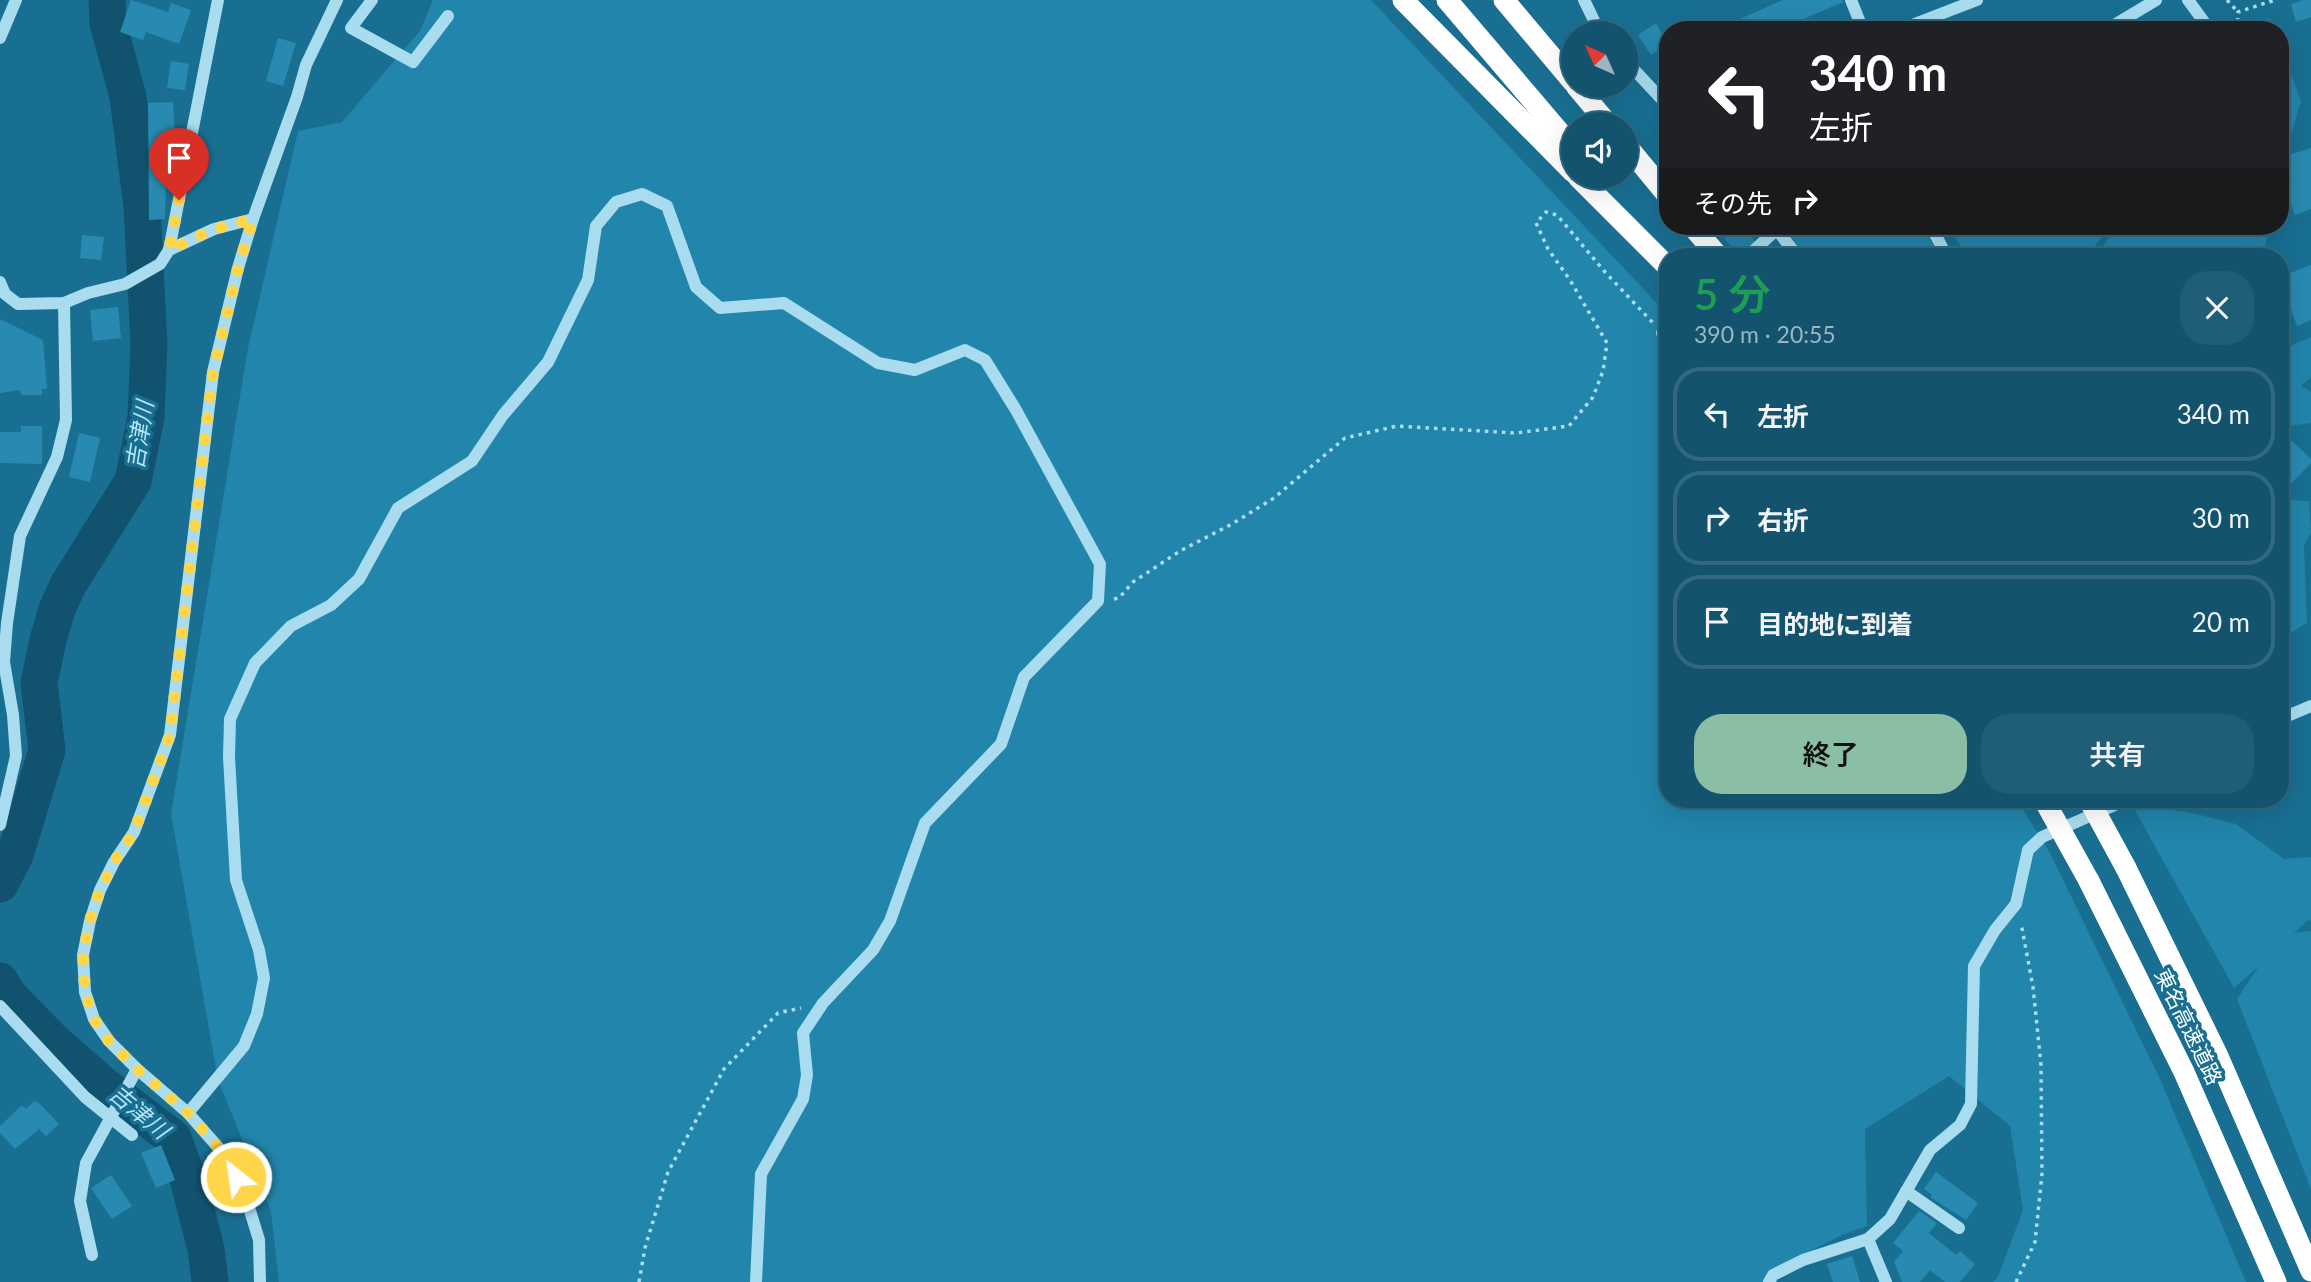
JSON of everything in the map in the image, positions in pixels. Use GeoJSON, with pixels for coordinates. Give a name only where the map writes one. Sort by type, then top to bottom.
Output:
{"type":"FeatureCollection","features":[{"type":"Feature","properties":{"kind":"highway"},"geometry":{"type":"LineString","coordinates":[[1403,0],[1561,160]]}},
{"type":"Feature","properties":{"kind":"highway"},"geometry":{"type":"LineString","coordinates":[[1447,0],[1561,134]]}},
{"type":"Feature","properties":{"kind":"highway"},"geometry":{"type":"LineString","coordinates":[[1504,0],[1561,67]]}},
{"type":"Feature","properties":{"kind":"highway"},"geometry":{"type":"LineString","coordinates":[[1587,98],[1598,112]]}},
{"type":"Feature","properties":{"kind":"highway"},"geometry":{"type":"LineString","coordinates":[[1638,160],[1659,185]]}},
{"type":"Feature","properties":{"kind":"highway"},"geometry":{"type":"LineString","coordinates":[[1590,189],[1659,256]]}},
{"type":"Feature","properties":{"kind":"highway"},"geometry":{"type":"LineString","coordinates":[[1608,189],[1659,254]]}},
{"type":"Feature","properties":{"kind":"highway","name":"東名高速道路"},"geometry":{"type":"LineString","coordinates":[[2048,808],[2089,881],[2185,1072],[2276,1282]]}},
{"type":"Feature","properties":{"kind":"highway","name":"東名高速道路"},"geometry":{"type":"LineString","coordinates":[[2093,808],[2126,868],[2217,1054],[2311,1271]]}},
{"type":"Feature","properties":{"kind":"street"},"geometry":{"type":"LineString","coordinates":[[3,0],[9,15]]}},
{"type":"Feature","properties":{"kind":"street"},"geometry":{"type":"LineString","coordinates":[[0,38],[16,0]]}},
{"type":"Feature","properties":{"kind":"street"},"geometry":{"type":"LineString","coordinates":[[0,282],[5,294],[19,304],[64,303],[88,293],[125,284],[160,264],[169,250],[218,0]]}},
{"type":"Feature","properties":{"kind":"street"},"geometry":{"type":"LineString","coordinates":[[260,1282],[259,1240],[247,1201],[224,1154],[188,1113],[109,1041],[94,1019],[85,992],[83,955],[100,890],[134,832],[170,735],[213,372],[238,268],[253,219],[306,65],[337,0]]}},
{"type":"Feature","properties":{"kind":"street"},"geometry":{"type":"LineString","coordinates":[[372,0],[351,28],[413,62],[448,16]]}},
{"type":"Feature","properties":{"kind":"street"},"geometry":{"type":"LineString","coordinates":[[1584,0],[1594,21]]}},
{"type":"Feature","properties":{"kind":"street"},"geometry":{"type":"LineString","coordinates":[[1851,0],[1859,21]]}},
{"type":"Feature","properties":{"kind":"street"},"geometry":{"type":"LineString","coordinates":[[1922,21],[1977,0]]}},
{"type":"Feature","properties":{"kind":"street"},"geometry":{"type":"LineString","coordinates":[[2121,21],[2156,0]]}},
{"type":"Feature","properties":{"kind":"street"},"geometry":{"type":"LineString","coordinates":[[2188,0],[2203,21]]}},
{"type":"Feature","properties":{"kind":"street"},"geometry":{"type":"LineString","coordinates":[[1638,74],[1659,96]]}},
{"type":"Feature","properties":{"kind":"street"},"geometry":{"type":"LineString","coordinates":[[188,1113],[244,1046],[257,1014],[264,978],[259,950],[236,880],[229,757],[230,719],[255,663],[291,626],[331,606],[359,579],[398,508],[472,461],[503,415],[548,362],[588,280],[596,226],[616,202],[642,194],[667,206],[696,287],[720,308],[785,303],[878,363],[915,370],[965,350],[985,360],[1016,410],[1100,565],[1098,601],[1024,677],[1001,744],[925,822],[890,920],[873,950],[823,1003],[803,1033],[807,1075],[803,1099],[761,1174],[756,1282]]}},
{"type":"Feature","properties":{"kind":"street"},"geometry":{"type":"LineString","coordinates":[[169,250],[214,229],[253,219]]}},
{"type":"Feature","properties":{"kind":"street"},"geometry":{"type":"LineString","coordinates":[[1755,248],[1769,235]]}},
{"type":"Feature","properties":{"kind":"street"},"geometry":{"type":"LineString","coordinates":[[0,825],[16,756],[13,715],[4,662],[7,623],[20,536],[57,457],[66,420],[64,303]]}},
{"type":"Feature","properties":{"kind":"street"},"geometry":{"type":"LineString","coordinates":[[2289,715],[2311,706]]}},
{"type":"Feature","properties":{"kind":"street"},"geometry":{"type":"LineString","coordinates":[[1769,1282],[1773,1275],[1802,1260],[1868,1239],[1890,1219],[1930,1150],[1960,1125],[1971,1104],[1974,966],[1995,930],[2016,904],[2028,850],[2042,837],[2108,808]]}},
{"type":"Feature","properties":{"kind":"street"},"geometry":{"type":"LineString","coordinates":[[0,1006],[85,1097],[113,1115],[132,1135]]}},
{"type":"Feature","properties":{"kind":"street"},"geometry":{"type":"LineString","coordinates":[[92,1255],[80,1201],[86,1163],[137,1069]]}},
{"type":"Feature","properties":{"kind":"street"},"geometry":{"type":"LineString","coordinates":[[1906,1191],[1959,1228]]}},
{"type":"Feature","properties":{"kind":"street"},"geometry":{"type":"LineString","coordinates":[[1868,1239],[1885,1282]]}},
{"type":"Feature","properties":{"kind":"path"},"geometry":{"type":"LineString","coordinates":[[2227,0],[2238,12],[2238,21]]}},
{"type":"Feature","properties":{"kind":"path"},"geometry":{"type":"LineString","coordinates":[[2238,12],[2275,0]]}},
{"type":"Feature","properties":{"kind":"path"},"geometry":{"type":"LineString","coordinates":[[1098,601],[1119,598],[1133,582],[1180,551],[1274,498],[1345,438],[1397,426],[1516,433],[1569,426],[1593,397],[1603,372],[1607,344],[1570,279],[1548,249],[1536,223],[1546,212],[1557,215],[1605,272],[1659,325]]}},
{"type":"Feature","properties":{"kind":"path"},"geometry":{"type":"LineString","coordinates":[[2016,904],[2033,987],[2041,1065],[2042,1174],[2035,1242],[2016,1282]]}},
{"type":"Feature","properties":{"kind":"path"},"geometry":{"type":"LineString","coordinates":[[639,1282],[645,1248],[668,1172],[724,1069],[778,1013],[823,1003]]}},
{"type":"Feature","properties":{"kind":"shaded area"},"geometry":{"type":"Polygon","coordinates":[[[433,0],[1371,0],[1659,305],[1659,808],[2022,808],[2050,853],[2159,1077],[2246,1282],[1993,1282],[1998,1277],[2023,1210],[2010,1126],[1949,1076],[1865,1129],[1867,1226],[1842,1235],[1766,1273],[1769,1282],[279,1282],[271,1211],[218,1080],[171,814],[248,348],[298,131],[342,122],[420,31],[433,0]]]}},
{"type":"Feature","properties":{"kind":"shaded area"},"geometry":{"type":"Polygon","coordinates":[[[2289,69],[2301,101],[2289,142],[2289,69]]]}},
{"type":"Feature","properties":{"kind":"shaded area"},"geometry":{"type":"Polygon","coordinates":[[[1722,235],[1750,235],[1760,248],[1732,248],[1722,235]]]}},
{"type":"Feature","properties":{"kind":"shaded area"},"geometry":{"type":"Polygon","coordinates":[[[1789,235],[1929,235],[1935,248],[1798,248],[1789,235]]]}},
{"type":"Feature","properties":{"kind":"shaded area"},"geometry":{"type":"Polygon","coordinates":[[[1953,235],[2104,235],[2093,248],[1962,248],[1953,235]]]}},
{"type":"Feature","properties":{"kind":"shaded area"},"geometry":{"type":"Polygon","coordinates":[[[2111,235],[2267,235],[2265,248],[2102,248],[2111,235]]]}},
{"type":"Feature","properties":{"kind":"shaded area"},"geometry":{"type":"Polygon","coordinates":[[[2311,337],[2311,377],[2301,386],[2311,392],[2311,423],[2289,426],[2289,343],[2290,346],[2311,337]]]}},
{"type":"Feature","properties":{"kind":"shaded area"},"geometry":{"type":"Polygon","coordinates":[[[2289,500],[2309,501],[2311,532],[2304,546],[2307,623],[2289,634],[2289,500]]]}},
{"type":"Feature","properties":{"kind":"shaded area"},"geometry":{"type":"Polygon","coordinates":[[[2134,808],[2188,812],[2236,824],[2284,859],[2311,857],[2311,921],[2308,920],[2294,933],[2311,931],[2311,1189],[2237,999],[2259,966],[2234,988],[2134,808]]]}},
{"type":"Feature","properties":{"kind":"building"},"geometry":{"type":"Polygon","coordinates":[[[131,0],[168,12],[171,3],[191,10],[179,44],[146,32],[143,40],[120,32],[131,0]]]}},
{"type":"Feature","properties":{"kind":"building"},"geometry":{"type":"Polygon","coordinates":[[[1783,0],[1843,2],[1799,21],[1735,21],[1783,0]]]}},
{"type":"Feature","properties":{"kind":"building"},"geometry":{"type":"Polygon","coordinates":[[[2311,0],[2311,17],[2296,22],[2291,4],[2311,0]]]}},
{"type":"Feature","properties":{"kind":"building"},"geometry":{"type":"Polygon","coordinates":[[[1656,23],[1659,28],[1659,50],[1651,55],[1638,35],[1656,23]]]}},
{"type":"Feature","properties":{"kind":"building"},"geometry":{"type":"Polygon","coordinates":[[[278,38],[296,43],[283,86],[266,81],[278,38]]]}},
{"type":"Feature","properties":{"kind":"building"},"geometry":{"type":"Polygon","coordinates":[[[171,61],[189,64],[185,90],[167,88],[171,61]]]}},
{"type":"Feature","properties":{"kind":"building"},"geometry":{"type":"Polygon","coordinates":[[[173,102],[176,149],[167,150],[165,219],[149,220],[148,103],[173,102]]]}},
{"type":"Feature","properties":{"kind":"building"},"geometry":{"type":"Polygon","coordinates":[[[2311,148],[2311,209],[2295,215],[2289,200],[2289,185],[2292,184],[2289,155],[2311,148]]]}},
{"type":"Feature","properties":{"kind":"building"},"geometry":{"type":"Polygon","coordinates":[[[82,235],[104,237],[101,260],[80,258],[82,235]]]}},
{"type":"Feature","properties":{"kind":"building"},"geometry":{"type":"Polygon","coordinates":[[[2311,265],[2311,320],[2297,326],[2289,303],[2289,274],[2311,265]]]}},
{"type":"Feature","properties":{"kind":"building"},"geometry":{"type":"Polygon","coordinates":[[[118,307],[121,338],[93,341],[90,310],[118,307]]]}},
{"type":"Feature","properties":{"kind":"building"},"geometry":{"type":"Polygon","coordinates":[[[0,319],[43,340],[47,389],[42,389],[42,395],[21,395],[20,390],[0,393],[0,319]]]}},
{"type":"Feature","properties":{"kind":"building"},"geometry":{"type":"Polygon","coordinates":[[[21,426],[42,426],[42,464],[0,463],[0,432],[21,432],[21,426]]]}},
{"type":"Feature","properties":{"kind":"building"},"geometry":{"type":"Polygon","coordinates":[[[79,433],[100,438],[90,482],[69,477],[79,433]]]}},
{"type":"Feature","properties":{"kind":"building"},"geometry":{"type":"Polygon","coordinates":[[[2289,438],[2311,459],[2311,463],[2289,486],[2289,438]]]}},
{"type":"Feature","properties":{"kind":"building"},"geometry":{"type":"Polygon","coordinates":[[[34,1101],[59,1124],[46,1136],[39,1129],[15,1149],[0,1133],[0,1126],[22,1105],[26,1109],[34,1101]]]}},
{"type":"Feature","properties":{"kind":"building"},"geometry":{"type":"Polygon","coordinates":[[[161,1145],[175,1180],[156,1188],[141,1153],[161,1145]]]}},
{"type":"Feature","properties":{"kind":"building"},"geometry":{"type":"Polygon","coordinates":[[[1936,1172],[1978,1203],[1966,1220],[1930,1197],[1932,1195],[1924,1189],[1936,1172]]]}},
{"type":"Feature","properties":{"kind":"building"},"geometry":{"type":"Polygon","coordinates":[[[111,1175],[132,1206],[112,1219],[91,1188],[111,1175]]]}},
{"type":"Feature","properties":{"kind":"building"},"geometry":{"type":"Polygon","coordinates":[[[1919,1211],[1937,1223],[1929,1233],[1956,1255],[1960,1251],[1975,1264],[1960,1282],[1945,1282],[1930,1270],[1920,1282],[1902,1282],[1894,1262],[1903,1251],[1893,1243],[1919,1211]]]}},
{"type":"Feature","properties":{"kind":"building"},"geometry":{"type":"Polygon","coordinates":[[[1852,1256],[1860,1282],[1833,1282],[1827,1264],[1852,1256]]]}},
{"type":"Feature","properties":{"kind":"waterway","name":"吉津川"},"geometry":{"type":"LineString","coordinates":[[0,884],[15,855],[47,750],[39,683],[57,609],[68,585],[133,481],[146,417],[149,345],[142,207],[128,97],[108,23],[107,0]]}},
{"type":"Feature","properties":{"kind":"waterway","name":"吉津川"},"geometry":{"type":"LineString","coordinates":[[0,981],[9,996],[53,1041],[102,1084],[173,1138],[188,1179],[206,1249],[210,1282]]}},
{"type":"Feature","properties":{"kind":"route"},"geometry":{"type":"LineString","coordinates":[[179,200],[169,250],[214,229],[253,219],[238,268],[213,372],[170,735],[134,832],[100,890],[90,920],[83,955],[85,992],[94,1019],[109,1041],[188,1113],[224,1154],[236,1177]]}}]}
